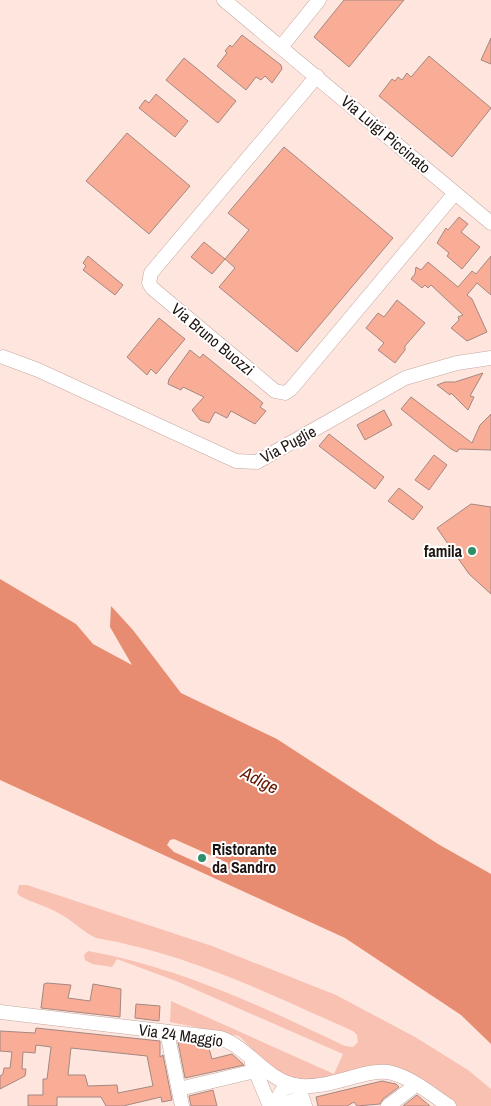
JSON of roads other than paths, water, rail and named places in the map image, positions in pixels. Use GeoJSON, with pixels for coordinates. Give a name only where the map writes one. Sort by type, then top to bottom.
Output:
{"type":"FeatureCollection","features":[{"type":"Feature","properties":{"kind":"street","name":"Via Luigi Piccinato"},"geometry":{"type":"LineString","coordinates":[[224,0],[491,223]]}},
{"type":"Feature","properties":{"kind":"street"},"geometry":{"type":"LineString","coordinates":[[281,47],[319,0]]}},
{"type":"Feature","properties":{"kind":"street","name":"Via Bruno Buozzi"},"geometry":{"type":"LineString","coordinates":[[316,76],[151,273],[149,283],[152,288],[275,391],[285,393],[291,390],[455,193]]}},
{"type":"Feature","properties":{"kind":"street","name":"Via Puglie"},"geometry":{"type":"LineString","coordinates":[[3,356],[38,370],[236,461],[257,462],[405,378],[457,363],[491,358]]}},
{"type":"Feature","properties":{"kind":"street","name":"Via 24 Maggio"},"geometry":{"type":"LineString","coordinates":[[0,1012],[69,1022],[220,1038],[241,1048],[270,1074],[294,1084]]}},
{"type":"Feature","properties":{"kind":"street","name":"Via 24 Maggio"},"geometry":{"type":"LineString","coordinates":[[0,1019],[69,1022]]}},
{"type":"Feature","properties":{"kind":"street"},"geometry":{"type":"LineString","coordinates":[[167,1032],[182,1106]]}},
{"type":"Feature","properties":{"kind":"street"},"geometry":{"type":"LineString","coordinates":[[241,1048],[271,1106],[283,1089],[294,1084]]}},
{"type":"Feature","properties":{"kind":"street"},"geometry":{"type":"LineString","coordinates":[[178,1089],[257,1076],[294,1084],[326,1085],[386,1072],[399,1075],[447,1106]]}},
{"type":"Feature","properties":{"kind":"street"},"geometry":{"type":"LineString","coordinates":[[294,1084],[312,1106]]}},
{"type":"Feature","properties":{"kind":"street"},"geometry":{"type":"LineString","coordinates":[[388,1106],[416,1085]]}},
{"type":"Feature","properties":{"kind":"street"},"geometry":{"type":"LineString","coordinates":[[280,1106],[302,1097],[306,1106]]}},
{"type":"Feature","properties":{"kind":"water","name":"Adige"},"geometry":{"type":"Polygon","coordinates":[[[0,579],[76,624],[93,644],[132,665],[110,627],[111,606],[133,630],[181,693],[277,739],[438,844],[491,874],[491,1044],[461,1015],[345,938],[0,780],[0,579]]]}},
{"type":"Feature","properties":{"kind":"place","name":"famila"},"geometry":{"type":"Point","coordinates":[472,551]}},
{"type":"Feature","properties":{"kind":"place","name":"Ristorante da Sandro"},"geometry":{"type":"Point","coordinates":[202,858]}}]}
